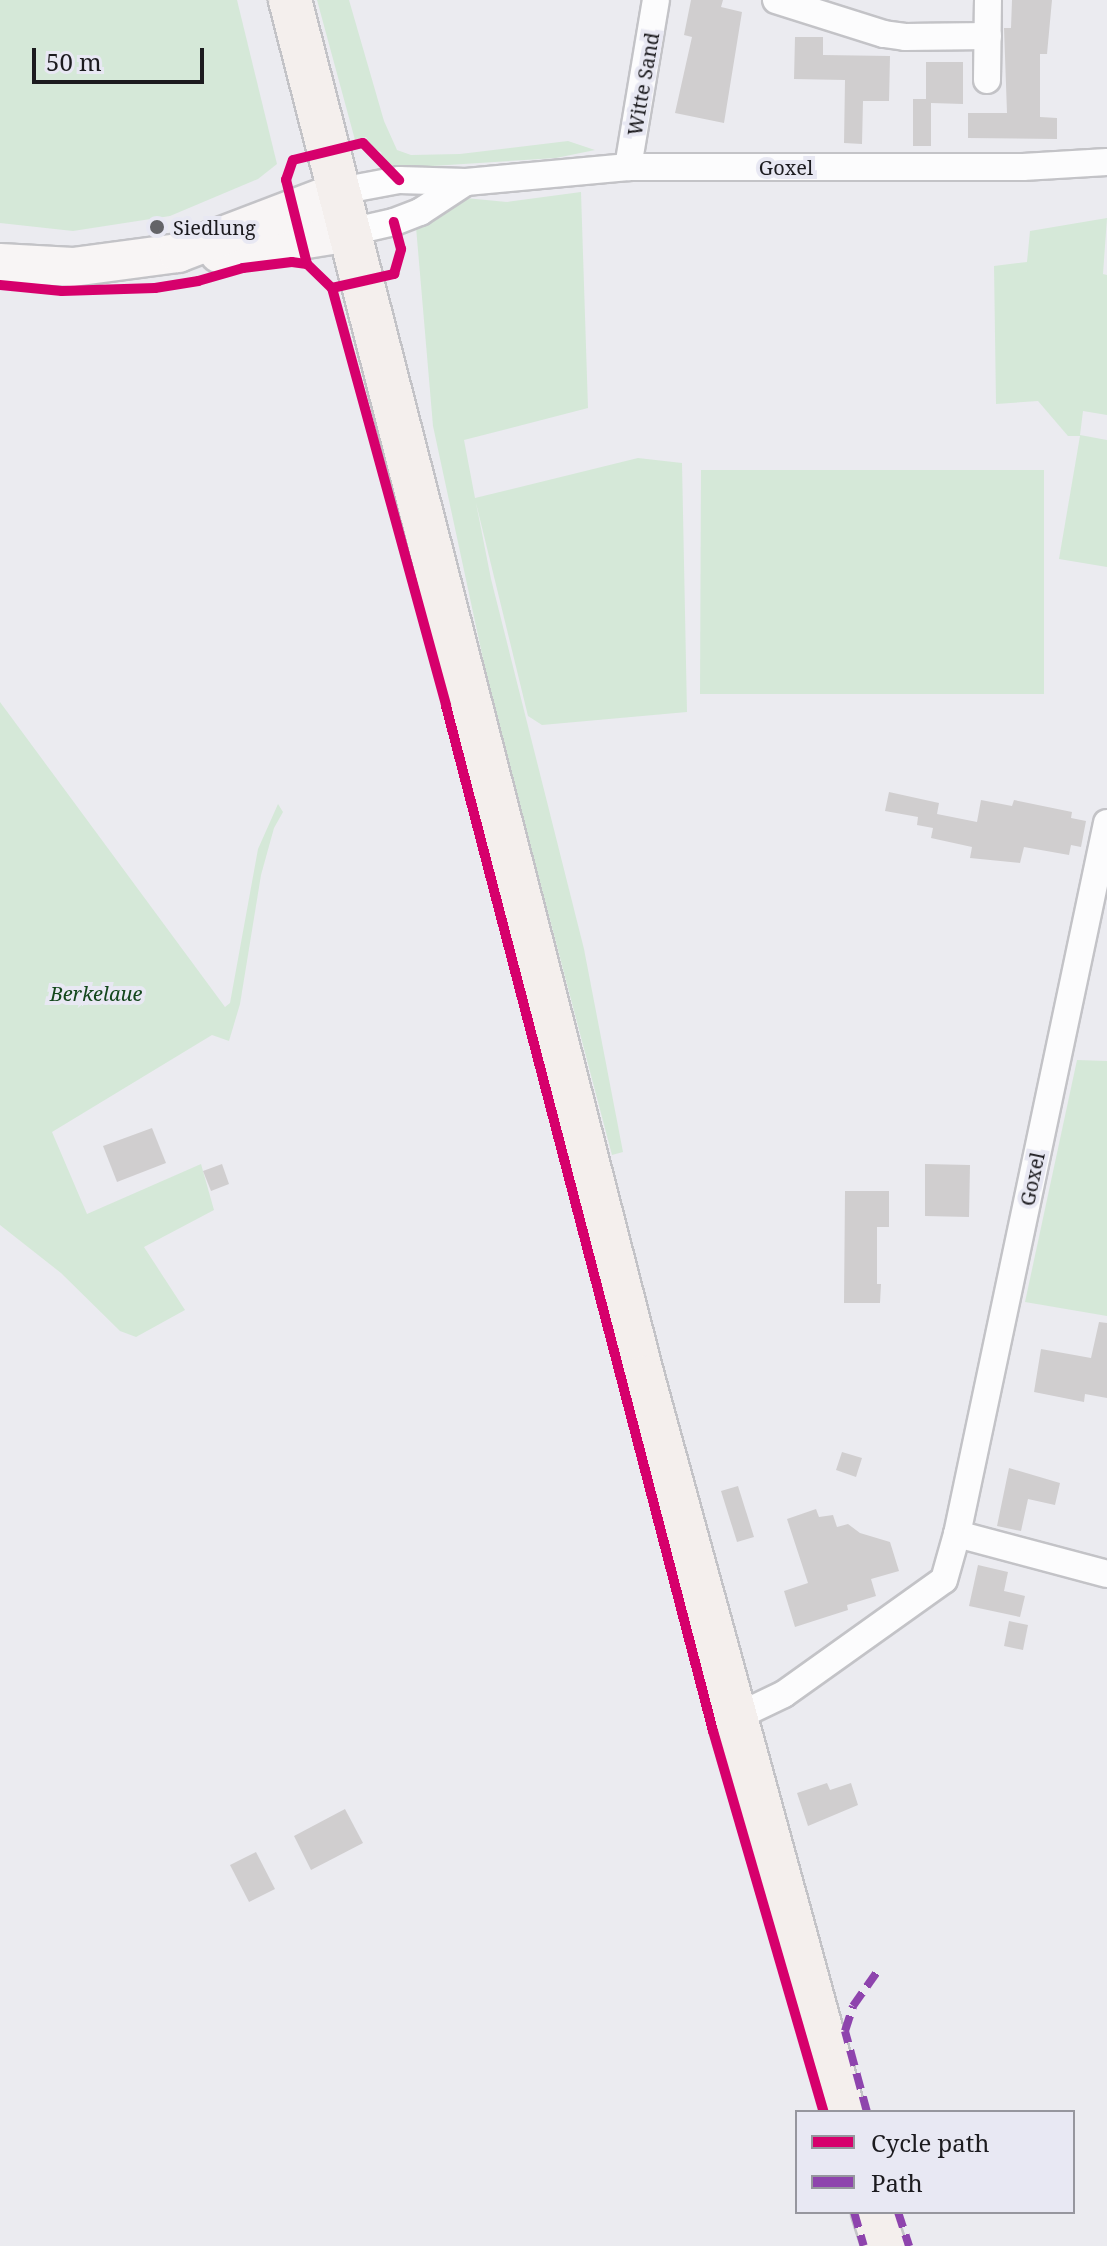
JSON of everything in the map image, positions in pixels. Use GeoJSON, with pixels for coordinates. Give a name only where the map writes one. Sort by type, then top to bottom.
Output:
{"type":"FeatureCollection","features":[{"type":"Feature","properties":{"kind":"main road"},"geometry":{"type":"LineString","coordinates":[[290,0],[639,1362],[843,2110]]}},
{"type":"Feature","properties":{"kind":"main road"},"geometry":{"type":"LineString","coordinates":[[874,2214],[884,2246]]}},
{"type":"Feature","properties":{"kind":"street","name":"Witte Sand"},"geometry":{"type":"LineString","coordinates":[[628,167],[656,0]]}},
{"type":"Feature","properties":{"kind":"street"},"geometry":{"type":"LineString","coordinates":[[776,0],[884,34],[988,36]]}},
{"type":"Feature","properties":{"kind":"street"},"geometry":{"type":"LineString","coordinates":[[987,80],[988,0]]}},
{"type":"Feature","properties":{"kind":"street","name":"Goxel"},"geometry":{"type":"LineString","coordinates":[[340,191],[399,180],[466,182],[628,167],[1023,167],[1107,162]]}},
{"type":"Feature","properties":{"kind":"street","name":"Goxel"},"geometry":{"type":"LineString","coordinates":[[350,232],[394,222],[420,212],[466,182]]}},
{"type":"Feature","properties":{"kind":"street"},"geometry":{"type":"LineString","coordinates":[[0,263],[73,267],[192,250],[340,191]]}},
{"type":"Feature","properties":{"kind":"street"},"geometry":{"type":"LineString","coordinates":[[192,250],[226,254],[350,232]]}},
{"type":"Feature","properties":{"kind":"street","name":"Goxel"},"geometry":{"type":"LineString","coordinates":[[734,1718],[784,1694],[944,1580],[957,1534],[1107,823]]}},
{"type":"Feature","properties":{"kind":"street"},"geometry":{"type":"LineString","coordinates":[[957,1534],[1107,1574]]}},
{"type":"Feature","properties":{"kind":"green space"},"geometry":{"type":"Polygon","coordinates":[[[0,0],[237,0],[277,164],[258,179],[170,216],[73,231],[0,223],[0,0]]]}},
{"type":"Feature","properties":{"kind":"green space"},"geometry":{"type":"Polygon","coordinates":[[[317,0],[349,0],[384,121],[397,150],[411,155],[460,154],[568,141],[595,150],[556,158],[386,169],[381,152],[371,147],[366,137],[355,140],[317,0]]]}},
{"type":"Feature","properties":{"kind":"green space"},"geometry":{"type":"Polygon","coordinates":[[[581,192],[588,408],[464,440],[475,498],[638,458],[682,463],[687,712],[542,725],[528,716],[476,503],[491,579],[584,949],[623,1152],[612,1155],[491,696],[433,426],[416,227],[465,198],[507,202],[581,192]]]}},
{"type":"Feature","properties":{"kind":"green space"},"geometry":{"type":"Polygon","coordinates":[[[1107,218],[1103,274],[1107,275],[1107,415],[1083,411],[1080,435],[1107,440],[1107,567],[1059,559],[1080,436],[1068,436],[1038,401],[996,404],[994,266],[1027,262],[1030,231],[1107,218]]]}},
{"type":"Feature","properties":{"kind":"green space"},"geometry":{"type":"Polygon","coordinates":[[[701,470],[1044,470],[1044,694],[700,694],[701,470]]]}},
{"type":"Feature","properties":{"kind":"green space","name":"Berkelaue"},"geometry":{"type":"Polygon","coordinates":[[[0,702],[225,1007],[230,1003],[258,849],[278,804],[283,812],[274,828],[261,875],[240,1004],[229,1041],[212,1035],[52,1132],[87,1214],[201,1164],[214,1210],[144,1247],[185,1310],[136,1337],[120,1331],[61,1273],[0,1225],[0,702]]]}},
{"type":"Feature","properties":{"kind":"green space"},"geometry":{"type":"Polygon","coordinates":[[[1077,1060],[1107,1061],[1107,1316],[1025,1302],[1077,1060]]]}},
{"type":"Feature","properties":{"kind":"building"},"geometry":{"type":"Polygon","coordinates":[[[691,0],[723,0],[721,7],[742,12],[724,123],[675,113],[692,37],[684,35],[691,0]]]}},
{"type":"Feature","properties":{"kind":"building"},"geometry":{"type":"Polygon","coordinates":[[[1012,0],[1052,0],[1047,54],[1040,54],[1040,117],[1057,118],[1057,139],[968,138],[968,113],[1007,113],[1004,28],[1011,28],[1012,0]]]}},
{"type":"Feature","properties":{"kind":"building"},"geometry":{"type":"Polygon","coordinates":[[[795,37],[823,37],[823,55],[890,56],[889,101],[863,101],[862,144],[844,143],[845,80],[794,79],[795,37]]]}},
{"type":"Feature","properties":{"kind":"building"},"geometry":{"type":"Polygon","coordinates":[[[926,62],[963,62],[963,104],[931,103],[931,146],[913,146],[913,99],[926,99],[926,62]]]}},
{"type":"Feature","properties":{"kind":"building"},"geometry":{"type":"Polygon","coordinates":[[[889,792],[939,803],[937,814],[977,822],[981,800],[1012,806],[1014,800],[1072,812],[1071,818],[1086,821],[1081,847],[1071,845],[1069,855],[1024,847],[1020,863],[970,858],[972,847],[931,838],[933,828],[917,825],[918,817],[885,811],[889,792]]]}},
{"type":"Feature","properties":{"kind":"building"},"geometry":{"type":"Polygon","coordinates":[[[152,1128],[166,1163],[117,1182],[103,1146],[152,1128]]]}},
{"type":"Feature","properties":{"kind":"building"},"geometry":{"type":"Polygon","coordinates":[[[222,1164],[229,1184],[211,1191],[203,1171],[222,1164]]]}},
{"type":"Feature","properties":{"kind":"building"},"geometry":{"type":"Polygon","coordinates":[[[925,1164],[970,1165],[969,1217],[925,1216],[925,1164]]]}},
{"type":"Feature","properties":{"kind":"building"},"geometry":{"type":"Polygon","coordinates":[[[845,1191],[889,1191],[889,1227],[877,1227],[880,1303],[844,1303],[845,1191]]]}},
{"type":"Feature","properties":{"kind":"building"},"geometry":{"type":"Polygon","coordinates":[[[1099,1322],[1107,1323],[1107,1398],[1085,1394],[1084,1402],[1034,1392],[1041,1349],[1091,1358],[1099,1322]]]}},
{"type":"Feature","properties":{"kind":"building"},"geometry":{"type":"Polygon","coordinates":[[[842,1452],[862,1458],[856,1477],[836,1470],[842,1452]]]}},
{"type":"Feature","properties":{"kind":"building"},"geometry":{"type":"Polygon","coordinates":[[[1009,1468],[1060,1483],[1055,1505],[1028,1499],[1021,1531],[997,1526],[1009,1468]]]}},
{"type":"Feature","properties":{"kind":"building"},"geometry":{"type":"Polygon","coordinates":[[[738,1486],[754,1537],[737,1542],[721,1491],[738,1486]]]}},
{"type":"Feature","properties":{"kind":"building"},"geometry":{"type":"Polygon","coordinates":[[[816,1509],[819,1517],[833,1515],[837,1527],[848,1524],[860,1533],[890,1542],[899,1571],[871,1579],[876,1596],[847,1605],[848,1610],[795,1627],[784,1591],[808,1583],[787,1519],[816,1509]]]}},
{"type":"Feature","properties":{"kind":"building"},"geometry":{"type":"Polygon","coordinates":[[[978,1565],[1008,1572],[1004,1591],[1025,1596],[1020,1617],[969,1606],[978,1565]]]}},
{"type":"Feature","properties":{"kind":"building"},"geometry":{"type":"Polygon","coordinates":[[[1009,1621],[1028,1625],[1023,1650],[1004,1646],[1009,1621]]]}},
{"type":"Feature","properties":{"kind":"building"},"geometry":{"type":"Polygon","coordinates":[[[827,1783],[830,1790],[851,1783],[858,1805],[808,1826],[797,1793],[827,1783]]]}},
{"type":"Feature","properties":{"kind":"building"},"geometry":{"type":"Polygon","coordinates":[[[345,1809],[363,1843],[311,1870],[294,1836],[345,1809]]]}},
{"type":"Feature","properties":{"kind":"building"},"geometry":{"type":"Polygon","coordinates":[[[256,1852],[275,1889],[249,1902],[230,1865],[256,1852]]]}},
{"type":"Feature","properties":{"kind":"marked path"},"geometry":{"type":"LineString","coordinates":[[866,2110],[845,2031],[853,2006],[877,1972]]}},
{"type":"Feature","properties":{"kind":"marked path"},"geometry":{"type":"LineString","coordinates":[[855,2214],[864,2246]]}},
{"type":"Feature","properties":{"kind":"marked path"},"geometry":{"type":"LineString","coordinates":[[899,2214],[909,2246]]}},
{"type":"Feature","properties":{"kind":"cycle path"},"geometry":{"type":"LineString","coordinates":[[307,264],[286,180],[293,160],[363,143],[399,180]]}},
{"type":"Feature","properties":{"kind":"cycle path"},"geometry":{"type":"LineString","coordinates":[[332,288],[394,274],[401,249],[394,222]]}},
{"type":"Feature","properties":{"kind":"cycle path"},"geometry":{"type":"LineString","coordinates":[[0,285],[62,291],[155,288],[198,281],[243,268],[292,262],[307,264],[332,288],[446,706],[713,1731],[823,2110]]}},
{"type":"Feature","properties":{"kind":"place","name":"Siedlung"},"geometry":{"type":"Point","coordinates":[157,227]}}]}
